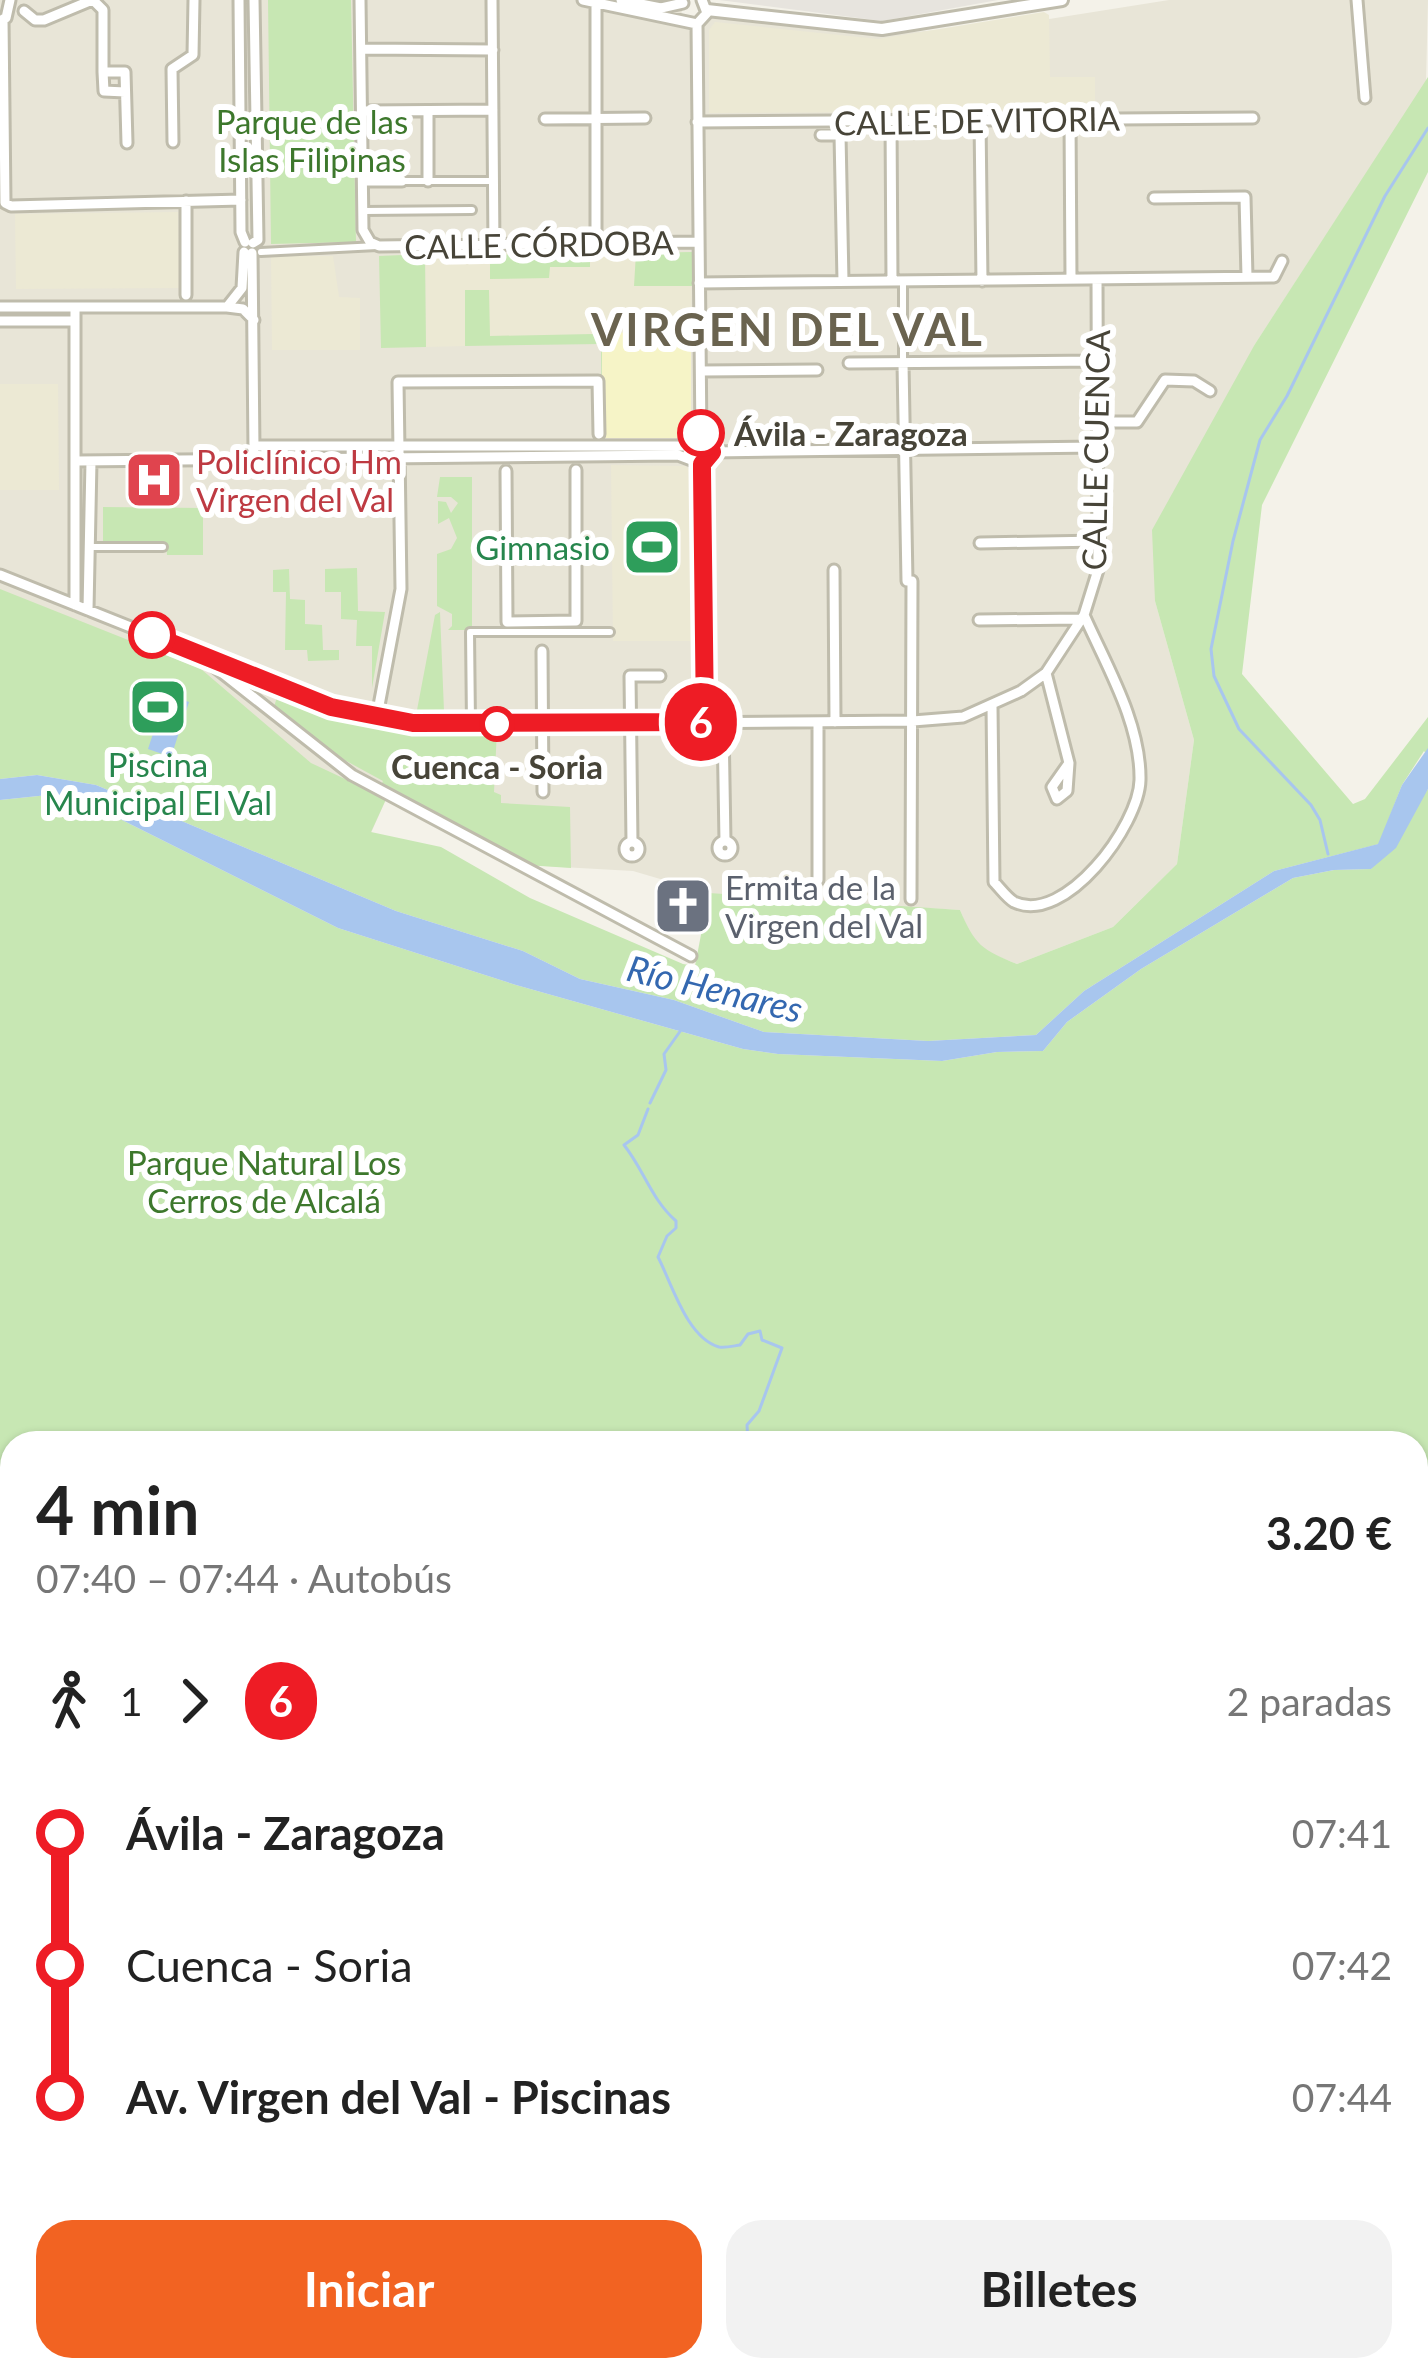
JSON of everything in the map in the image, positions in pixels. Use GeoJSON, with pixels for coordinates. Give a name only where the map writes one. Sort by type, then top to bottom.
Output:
{"type":"FeatureCollection","features":[{"type":"Feature","properties":{"kind":"street"},"geometry":{"type":"LineString","coordinates":[[10,0],[3,19],[5,203],[241,200]]}},
{"type":"Feature","properties":{"kind":"street"},"geometry":{"type":"LineString","coordinates":[[3,19],[24,5],[35,20],[44,20],[93,0],[104,10],[104,92],[125,92]]}},
{"type":"Feature","properties":{"kind":"street"},"geometry":{"type":"LineString","coordinates":[[173,142],[172,69],[193,55],[194,0]]}},
{"type":"Feature","properties":{"kind":"street"},"geometry":{"type":"LineString","coordinates":[[239,0],[241,200],[251,249],[254,320],[254,460]]}},
{"type":"Feature","properties":{"kind":"street"},"geometry":{"type":"LineString","coordinates":[[227,307],[242,288],[251,249],[258,240],[254,0]]}},
{"type":"Feature","properties":{"kind":"street"},"geometry":{"type":"LineString","coordinates":[[360,0],[363,230],[379,246]]}},
{"type":"Feature","properties":{"kind":"street"},"geometry":{"type":"LineString","coordinates":[[492,0],[494,247]]}},
{"type":"Feature","properties":{"kind":"street"},"geometry":{"type":"LineString","coordinates":[[584,0],[691,23],[704,19],[705,5],[882,28],[1002,5],[1062,0]]}},
{"type":"Feature","properties":{"kind":"street"},"geometry":{"type":"LineString","coordinates":[[77,461],[689,451],[701,440],[698,124],[691,23],[681,14],[684,2],[661,8],[621,0]]}},
{"type":"Feature","properties":{"kind":"street"},"geometry":{"type":"LineString","coordinates":[[1357,0],[1365,98]]}},
{"type":"Feature","properties":{"kind":"street"},"geometry":{"type":"LineString","coordinates":[[596,3],[596,245]]}},
{"type":"Feature","properties":{"kind":"street"},"geometry":{"type":"LineString","coordinates":[[363,49],[493,50]]}},
{"type":"Feature","properties":{"kind":"street"},"geometry":{"type":"LineString","coordinates":[[104,71],[124,72],[127,142]]}},
{"type":"Feature","properties":{"kind":"street"},"geometry":{"type":"LineString","coordinates":[[364,111],[493,110]]}},
{"type":"Feature","properties":{"kind":"street"},"geometry":{"type":"LineString","coordinates":[[428,111],[428,181]]}},
{"type":"Feature","properties":{"kind":"street"},"geometry":{"type":"LineString","coordinates":[[545,119],[645,118]]}},
{"type":"Feature","properties":{"kind":"street","name":"CALLE DE VITORIA"},"geometry":{"type":"LineString","coordinates":[[698,124],[1253,118]]}},
{"type":"Feature","properties":{"kind":"street"},"geometry":{"type":"LineString","coordinates":[[1070,119],[1071,279]]}},
{"type":"Feature","properties":{"kind":"street"},"geometry":{"type":"LineString","coordinates":[[980,120],[982,281]]}},
{"type":"Feature","properties":{"kind":"street"},"geometry":{"type":"LineString","coordinates":[[891,121],[907,581],[912,581],[910,899]]}},
{"type":"Feature","properties":{"kind":"street"},"geometry":{"type":"LineString","coordinates":[[821,135],[840,136],[844,281]]}},
{"type":"Feature","properties":{"kind":"street"},"geometry":{"type":"LineString","coordinates":[[364,181],[494,181]]}},
{"type":"Feature","properties":{"kind":"street"},"geometry":{"type":"LineString","coordinates":[[1154,198],[1245,197],[1247,277]]}},
{"type":"Feature","properties":{"kind":"street"},"geometry":{"type":"LineString","coordinates":[[186,201],[186,294]]}},
{"type":"Feature","properties":{"kind":"street"},"geometry":{"type":"LineString","coordinates":[[364,211],[472,210]]}},
{"type":"Feature","properties":{"kind":"street","name":"CALLE CÓRDOBA"},"geometry":{"type":"LineString","coordinates":[[379,246],[698,242]]}},
{"type":"Feature","properties":{"kind":"street"},"geometry":{"type":"LineString","coordinates":[[251,249],[379,246]]}},
{"type":"Feature","properties":{"kind":"street"},"geometry":{"type":"LineString","coordinates":[[699,283],[1274,277],[1282,261]]}},
{"type":"Feature","properties":{"kind":"street","name":"CALLE CUENCA"},"geometry":{"type":"LineString","coordinates":[[0,575],[331,707],[413,723],[964,717],[1046,674],[1083,617],[1098,570],[1097,279]]}},
{"type":"Feature","properties":{"kind":"street"},"geometry":{"type":"LineString","coordinates":[[0,307],[227,307],[243,309],[254,320]]}},
{"type":"Feature","properties":{"kind":"street"},"geometry":{"type":"LineString","coordinates":[[75,307],[75,605]]}},
{"type":"Feature","properties":{"kind":"street"},"geometry":{"type":"LineString","coordinates":[[0,321],[75,321]]}},
{"type":"Feature","properties":{"kind":"street"},"geometry":{"type":"LineString","coordinates":[[849,363],[1097,362]]}},
{"type":"Feature","properties":{"kind":"street"},"geometry":{"type":"LineString","coordinates":[[701,371],[817,370]]}},
{"type":"Feature","properties":{"kind":"street"},"geometry":{"type":"LineString","coordinates":[[1098,422],[1137,422],[1165,380],[1194,381],[1210,391]]}},
{"type":"Feature","properties":{"kind":"street"},"geometry":{"type":"LineString","coordinates":[[377,716],[400,589],[398,382],[598,381],[599,434]]}},
{"type":"Feature","properties":{"kind":"street"},"geometry":{"type":"LineString","coordinates":[[701,440],[712,452]]}},
{"type":"Feature","properties":{"kind":"street"},"geometry":{"type":"LineString","coordinates":[[254,446],[397,454]]}},
{"type":"Feature","properties":{"kind":"street"},"geometry":{"type":"LineString","coordinates":[[705,722],[702,464],[712,452],[1099,447]]}},
{"type":"Feature","properties":{"kind":"street"},"geometry":{"type":"LineString","coordinates":[[689,451],[702,464]]}},
{"type":"Feature","properties":{"kind":"street"},"geometry":{"type":"LineString","coordinates":[[88,610],[92,461]]}},
{"type":"Feature","properties":{"kind":"street"},"geometry":{"type":"LineString","coordinates":[[506,471],[507,622],[576,621],[576,470]]}},
{"type":"Feature","properties":{"kind":"street"},"geometry":{"type":"LineString","coordinates":[[77,484],[91,484]]}},
{"type":"Feature","properties":{"kind":"street"},"geometry":{"type":"LineString","coordinates":[[980,543],[1100,541]]}},
{"type":"Feature","properties":{"kind":"street"},"geometry":{"type":"LineString","coordinates":[[90,548],[163,547]]}},
{"type":"Feature","properties":{"kind":"street"},"geometry":{"type":"LineString","coordinates":[[834,570],[835,722]]}},
{"type":"Feature","properties":{"kind":"street"},"geometry":{"type":"LineString","coordinates":[[979,620],[1083,617],[1129,717],[1140,780],[1131,820],[1111,852],[1078,883],[1040,905],[1014,902],[994,882],[992,706]]}},
{"type":"Feature","properties":{"kind":"street"},"geometry":{"type":"LineString","coordinates":[[471,724],[470,632],[610,632]]}},
{"type":"Feature","properties":{"kind":"street"},"geometry":{"type":"LineString","coordinates":[[542,651],[543,792]]}},
{"type":"Feature","properties":{"kind":"street"},"geometry":{"type":"LineString","coordinates":[[198,654],[352,776],[691,956]]}},
{"type":"Feature","properties":{"kind":"street"},"geometry":{"type":"LineString","coordinates":[[1046,674],[1069,764]]}},
{"type":"Feature","properties":{"kind":"street"},"geometry":{"type":"LineString","coordinates":[[632,842],[630,676],[660,676]]}},
{"type":"Feature","properties":{"kind":"street"},"geometry":{"type":"LineString","coordinates":[[263,704],[273,684]]}},
{"type":"Feature","properties":{"kind":"street"},"geometry":{"type":"LineString","coordinates":[[818,722],[818,880]]}},
{"type":"Feature","properties":{"kind":"street"},"geometry":{"type":"LineString","coordinates":[[722,723],[725,841]]}},
{"type":"Feature","properties":{"kind":"shaded area"},"geometry":{"type":"Polygon","coordinates":[[[0,0],[686,0],[681,14],[691,24],[707,13],[878,35],[1024,23],[1169,0],[1428,0],[1426,82],[1255,344],[1155,601],[1194,740],[1177,864],[1113,927],[1017,964],[989,953],[972,939],[960,910],[718,896],[633,871],[526,865],[388,795],[371,833],[0,752],[0,0]]]}},
{"type":"Feature","properties":{"kind":"shaded area"},"geometry":{"type":"Polygon","coordinates":[[[719,0],[998,0],[882,21],[719,0]]]}},
{"type":"Feature","properties":{"kind":"shaded area"},"geometry":{"type":"Polygon","coordinates":[[[1044,12],[1049,15],[1050,77],[1095,77],[1095,111],[709,113],[709,30],[715,22],[878,39],[1044,12]]]}},
{"type":"Feature","properties":{"kind":"shaded area"},"geometry":{"type":"Polygon","coordinates":[[[178,212],[180,288],[16,289],[15,214],[178,212]]]}},
{"type":"Feature","properties":{"kind":"shaded area"},"geometry":{"type":"Polygon","coordinates":[[[692,252],[691,332],[466,337],[465,346],[426,347],[425,254],[692,252]]]}},
{"type":"Feature","properties":{"kind":"shaded area"},"geometry":{"type":"Polygon","coordinates":[[[271,256],[333,256],[339,297],[360,298],[360,350],[272,350],[271,256]]]}},
{"type":"Feature","properties":{"kind":"shaded area"},"geometry":{"type":"Polygon","coordinates":[[[0,384],[58,384],[59,490],[0,490],[0,384]]]}},
{"type":"Feature","properties":{"kind":"shaded area"},"geometry":{"type":"Polygon","coordinates":[[[611,465],[685,466],[693,473],[694,641],[613,641],[611,465]]]}},
{"type":"Feature","properties":{"kind":"green space","name":"Parque de las Islas Filipinas"},"geometry":{"type":"Polygon","coordinates":[[[268,0],[351,0],[356,242],[271,244],[268,0]]]}},
{"type":"Feature","properties":{"kind":"green space"},"geometry":{"type":"Polygon","coordinates":[[[1428,77],[1428,172],[1262,505],[1242,674],[1353,804],[1365,799],[1428,717],[1428,757],[1424,751],[1402,785],[1379,844],[1274,871],[1084,991],[1036,1035],[928,1041],[764,1032],[674,1000],[580,979],[523,951],[396,911],[96,785],[37,775],[0,779],[0,589],[201,669],[311,763],[377,794],[383,781],[317,745],[277,713],[277,697],[411,729],[497,730],[494,792],[501,795],[501,803],[570,807],[571,868],[526,865],[388,795],[371,832],[441,847],[530,898],[683,964],[695,966],[709,893],[960,910],[981,945],[1017,964],[1113,927],[1177,864],[1194,740],[1155,601],[1152,530],[1255,344],[1428,77]]]}},
{"type":"Feature","properties":{"kind":"green space"},"geometry":{"type":"Polygon","coordinates":[[[692,252],[692,286],[634,286],[636,253],[692,252]]]}},
{"type":"Feature","properties":{"kind":"green space"},"geometry":{"type":"Polygon","coordinates":[[[590,253],[590,267],[550,267],[549,278],[490,279],[490,255],[590,253]]]}},
{"type":"Feature","properties":{"kind":"green space"},"geometry":{"type":"Polygon","coordinates":[[[425,254],[426,347],[381,348],[379,256],[425,254]]]}},
{"type":"Feature","properties":{"kind":"green space"},"geometry":{"type":"Polygon","coordinates":[[[465,290],[489,290],[490,336],[691,332],[691,438],[602,438],[601,344],[465,346],[465,290]]]}},
{"type":"Feature","properties":{"kind":"green space"},"geometry":{"type":"Polygon","coordinates":[[[440,477],[472,477],[472,630],[448,630],[452,614],[437,606],[437,554],[451,549],[457,538],[449,518],[438,524],[438,501],[446,502],[451,513],[458,503],[451,497],[437,497],[440,477]]]}},
{"type":"Feature","properties":{"kind":"green space"},"geometry":{"type":"Polygon","coordinates":[[[103,507],[203,508],[203,555],[167,555],[166,542],[103,547],[103,507]]]}},
{"type":"Feature","properties":{"kind":"green space"},"geometry":{"type":"Polygon","coordinates":[[[357,568],[358,611],[385,612],[372,688],[372,646],[356,646],[357,620],[341,619],[341,592],[325,592],[325,569],[357,568]]]}},
{"type":"Feature","properties":{"kind":"green space"},"geometry":{"type":"Polygon","coordinates":[[[289,569],[290,599],[305,600],[305,624],[322,625],[323,650],[339,650],[339,660],[308,661],[307,650],[285,650],[286,592],[273,592],[273,570],[289,569]]]}},
{"type":"Feature","properties":{"kind":"green space"},"geometry":{"type":"Polygon","coordinates":[[[440,612],[444,711],[417,710],[435,615],[440,612]]]}},
{"type":"Feature","properties":{"kind":"green space","name":"Parque Natural Los Cerros de Alcalá"},"geometry":{"type":"Polygon","coordinates":[[[1428,789],[1428,1431],[0,1431],[0,800],[48,795],[88,803],[338,928],[516,985],[743,1049],[778,1054],[942,1061],[1043,1051],[1067,1022],[1141,969],[1293,878],[1371,869],[1428,789]]]}},
{"type":"Feature","properties":{"kind":"sand"},"geometry":{"type":"Polygon","coordinates":[[[691,332],[691,438],[602,438],[602,333],[691,332]]]}},
{"type":"Feature","properties":{"kind":"water"},"geometry":{"type":"Polygon","coordinates":[[[166,694],[189,702],[171,757],[148,749],[166,694]]]}},
{"type":"Feature","properties":{"kind":"water"},"geometry":{"type":"Polygon","coordinates":[[[1428,748],[1428,789],[1396,848],[1371,869],[1293,878],[1141,969],[1067,1022],[1043,1051],[942,1061],[743,1049],[516,985],[338,928],[88,803],[48,795],[0,800],[0,779],[37,775],[96,785],[396,911],[523,951],[580,979],[674,1000],[764,1032],[928,1041],[1036,1035],[1084,991],[1274,871],[1378,844],[1402,785],[1428,748]]]}},
{"type":"Feature","properties":{"kind":"waterway"},"geometry":{"type":"LineString","coordinates":[[1328,854],[1311,805],[1239,729],[1214,676],[1211,649],[1260,440],[1287,396],[1385,196],[1428,128]]}},
{"type":"Feature","properties":{"kind":"waterway"},"geometry":{"type":"LineString","coordinates":[[650,1103],[666,1070],[664,1054],[681,1030]]}},
{"type":"Feature","properties":{"kind":"waterway"},"geometry":{"type":"LineString","coordinates":[[648,1109],[638,1135],[624,1145],[676,1221],[658,1257],[682,1309],[698,1333],[719,1347],[740,1345],[748,1334],[760,1331],[762,1340],[782,1348],[747,1431]]}},
{"type":"Feature","properties":{"kind":"bus line","name":"6"},"geometry":{"type":"LineString","coordinates":[[152,635],[331,707],[413,723],[705,722],[702,464],[712,452],[701,433]]}},
{"type":"Feature","properties":{"kind":"place","name":"Ávila - Zaragoza"},"geometry":{"type":"Point","coordinates":[701,433]}},
{"type":"Feature","properties":{"kind":"place","name":"Policlínico Hm Virgen del Val"},"geometry":{"type":"Point","coordinates":[154,480]}},
{"type":"Feature","properties":{"kind":"place","name":"Gimnasio"},"geometry":{"type":"Point","coordinates":[652,547]}},
{"type":"Feature","properties":{"kind":"place","name":"Piscina Municipal El Val"},"geometry":{"type":"Point","coordinates":[158,707]}},
{"type":"Feature","properties":{"kind":"place","name":"Cuenca - Soria"},"geometry":{"type":"Point","coordinates":[497,724]}},
{"type":"Feature","properties":{"kind":"place","name":"Ermita de la Virgen del Val"},"geometry":{"type":"Point","coordinates":[683,906]}},
{"type":"Feature","properties":{"kind":"district","name":"VIRGEN DEL VAL"},"geometry":{"type":"Point","coordinates":[788,329]}},
{"type":"Feature","properties":{"kind":"water label","name":"Río Henares"},"geometry":{"type":"Point","coordinates":[715,988]}}]}
